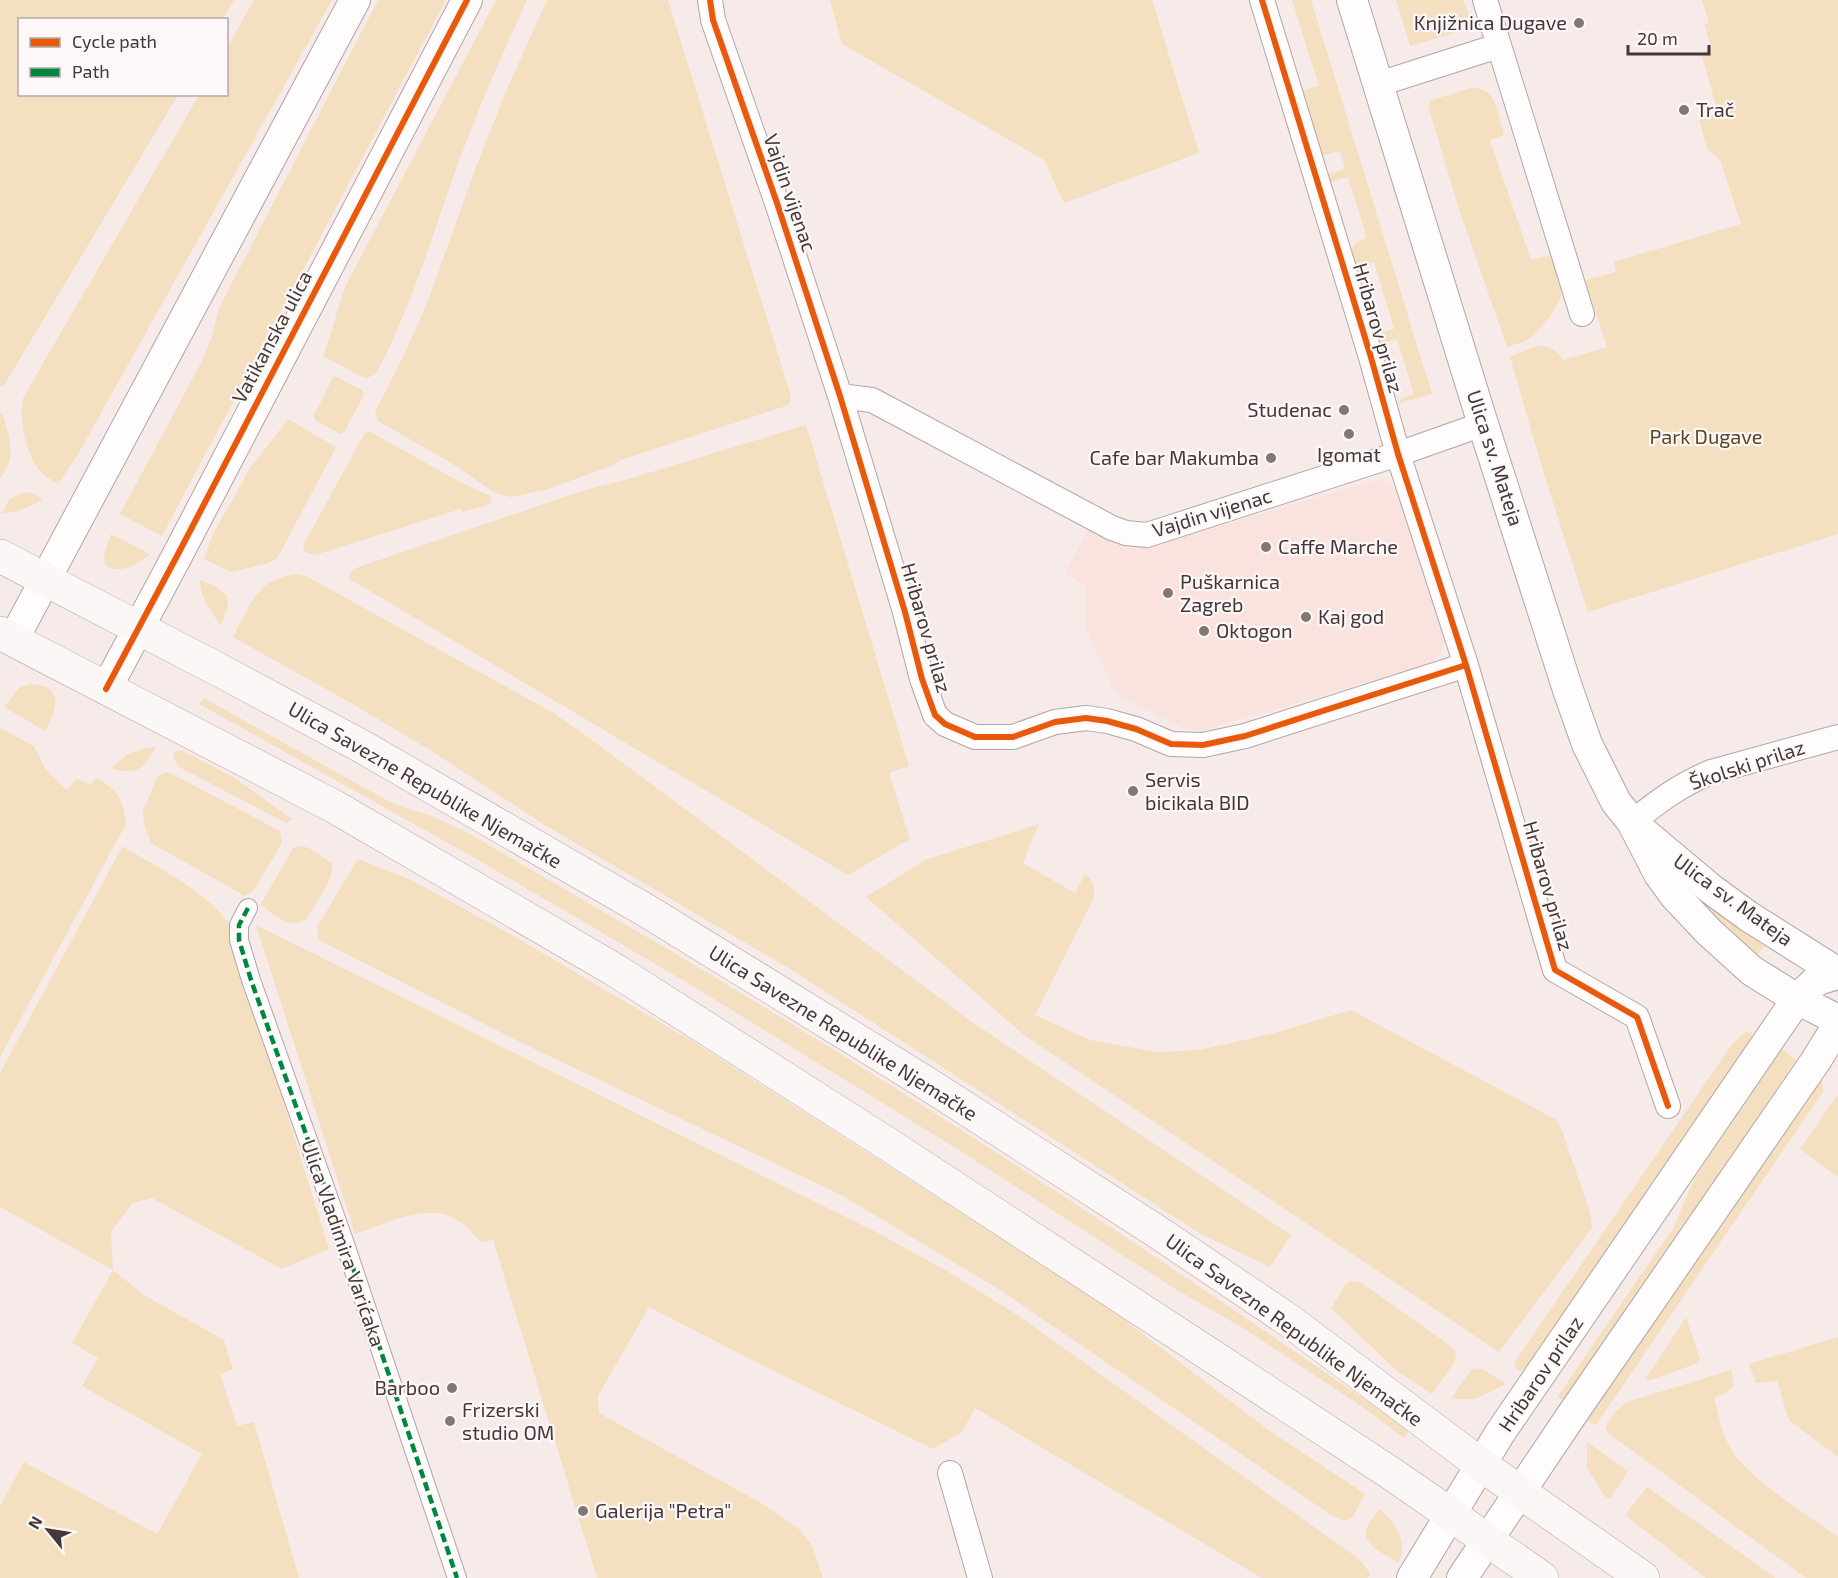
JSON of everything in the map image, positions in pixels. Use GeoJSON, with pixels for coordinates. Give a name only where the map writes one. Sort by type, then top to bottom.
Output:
{"type":"FeatureCollection","features":[{"type":"Feature","properties":{"kind":"main road","name":"Ulica Savezne Republike Njemačke"},"geometry":{"type":"LineString","coordinates":[[0,556],[361,746],[657,917],[913,1074],[1156,1231],[1287,1319],[1480,1464],[1643,1578]]}},
{"type":"Feature","properties":{"kind":"main road"},"geometry":{"type":"LineString","coordinates":[[7,637],[335,807],[615,970],[909,1158],[1328,1432],[1542,1578]]}},
{"type":"Feature","properties":{"kind":"street"},"geometry":{"type":"LineString","coordinates":[[7,637],[46,580],[355,0]]}},
{"type":"Feature","properties":{"kind":"street","name":"Vatikanska ulica"},"geometry":{"type":"LineString","coordinates":[[106,689],[467,0]]}},
{"type":"Feature","properties":{"kind":"street","name":"Vajdin vijenac"},"geometry":{"type":"LineString","coordinates":[[710,0],[713,20],[777,203],[840,396],[872,400],[1112,528],[1126,533],[1147,535],[1398,454],[1483,424]]}},
{"type":"Feature","properties":{"kind":"street","name":"Hribarov prilaz"},"geometry":{"type":"LineString","coordinates":[[1262,0],[1370,354],[1398,454],[1466,665],[1555,970],[1637,1017],[1668,1106]]}},
{"type":"Feature","properties":{"kind":"street","name":"Ulica sv. Mateja"},"geometry":{"type":"LineString","coordinates":[[1352,0],[1483,424],[1587,744],[1616,802],[1632,822],[1659,874],[1675,896],[1702,925],[1752,970],[1797,999],[1838,1020]]}},
{"type":"Feature","properties":{"kind":"street"},"geometry":{"type":"LineString","coordinates":[[1485,0],[1582,314]]}},
{"type":"Feature","properties":{"kind":"street"},"geometry":{"type":"LineString","coordinates":[[1379,84],[1498,46]]}},
{"type":"Feature","properties":{"kind":"street","name":"Hribarov prilaz"},"geometry":{"type":"LineString","coordinates":[[840,396],[905,612],[922,679],[935,715],[945,724],[975,737],[1013,737],[1055,722],[1086,718],[1136,729],[1171,744],[1203,745],[1245,735],[1466,665]]}},
{"type":"Feature","properties":{"kind":"street","name":"Školski prilaz"},"geometry":{"type":"LineString","coordinates":[[1632,822],[1676,788],[1711,772],[1838,737]]}},
{"type":"Feature","properties":{"kind":"street","name":"Ulica sv. Mateja"},"geometry":{"type":"LineString","coordinates":[[1632,822],[1729,903],[1838,974]]}},
{"type":"Feature","properties":{"kind":"street","name":"Ulica Vladimira Varićaka"},"geometry":{"type":"LineString","coordinates":[[248,908],[239,925],[238,940],[344,1241],[458,1578]]}},
{"type":"Feature","properties":{"kind":"street","name":"Hribarov prilaz"},"geometry":{"type":"LineString","coordinates":[[1412,1578],[1480,1464],[1797,999],[1817,980],[1838,974]]}},
{"type":"Feature","properties":{"kind":"street"},"geometry":{"type":"LineString","coordinates":[[1462,1578],[1838,1025]]}},
{"type":"Feature","properties":{"kind":"street"},"geometry":{"type":"LineString","coordinates":[[950,1473],[980,1578]]}},
{"type":"Feature","properties":{"kind":"shaded area"},"geometry":{"type":"Polygon","coordinates":[[[1372,481],[1383,481],[1390,484],[1397,490],[1403,505],[1445,640],[1438,656],[1428,664],[1205,730],[1185,729],[1115,693],[1085,627],[1085,585],[1065,573],[1088,530],[1122,545],[1151,546],[1372,481]]]}},
{"type":"Feature","properties":{"kind":"green space"},"geometry":{"type":"Polygon","coordinates":[[[0,0],[234,0],[224,18],[18,18],[18,96],[177,96],[3,387],[0,386],[0,0]]]}},
{"type":"Feature","properties":{"kind":"green space"},"geometry":{"type":"Polygon","coordinates":[[[254,0],[332,0],[77,456],[58,484],[38,469],[32,459],[22,421],[24,396],[198,96],[228,96],[228,45],[254,0]]]}},
{"type":"Feature","properties":{"kind":"green space"},"geometry":{"type":"Polygon","coordinates":[[[378,0],[446,0],[162,536],[120,514],[203,359],[219,308],[378,0]]]}},
{"type":"Feature","properties":{"kind":"green space"},"geometry":{"type":"Polygon","coordinates":[[[496,0],[527,0],[467,140],[421,269],[389,349],[376,374],[367,378],[362,377],[323,356],[346,285],[496,0]]]}},
{"type":"Feature","properties":{"kind":"green space"},"geometry":{"type":"Polygon","coordinates":[[[547,0],[668,0],[791,396],[790,403],[786,406],[621,460],[614,465],[545,490],[511,497],[495,493],[453,464],[378,421],[375,412],[428,301],[476,167],[507,89],[547,0]]]}},
{"type":"Feature","properties":{"kind":"green space"},"geometry":{"type":"Polygon","coordinates":[[[830,0],[1152,0],[1199,153],[1064,203],[1044,160],[842,44],[830,0]]]}},
{"type":"Feature","properties":{"kind":"green space"},"geometry":{"type":"Polygon","coordinates":[[[1292,0],[1311,0],[1432,394],[1398,404],[1402,398],[1414,394],[1397,339],[1381,343],[1376,337],[1379,333],[1394,329],[1374,262],[1360,266],[1352,260],[1354,245],[1367,238],[1348,177],[1328,181],[1329,174],[1345,169],[1340,151],[1320,156],[1298,92],[1319,86],[1292,0]]]}},
{"type":"Feature","properties":{"kind":"green space"},"geometry":{"type":"Polygon","coordinates":[[[1396,0],[1463,0],[1474,27],[1410,46],[1396,0]]]}},
{"type":"Feature","properties":{"kind":"green space","name":"Park Dugave"},"geometry":{"type":"Polygon","coordinates":[[[1702,0],[1838,0],[1838,534],[1588,612],[1510,357],[1538,346],[1545,346],[1551,348],[1563,360],[1607,347],[1585,280],[1616,272],[1614,262],[1741,224],[1720,160],[1707,149],[1699,119],[1718,113],[1701,53],[1712,49],[1704,25],[1709,23],[1702,0]]]}},
{"type":"Feature","properties":{"kind":"green space"},"geometry":{"type":"Polygon","coordinates":[[[1471,88],[1487,92],[1492,97],[1498,111],[1504,135],[1490,140],[1531,260],[1550,255],[1562,287],[1558,303],[1538,330],[1527,340],[1507,347],[1458,206],[1428,106],[1432,100],[1471,88]]]}},
{"type":"Feature","properties":{"kind":"green space"},"geometry":{"type":"Polygon","coordinates":[[[333,377],[362,390],[364,395],[345,431],[341,434],[316,421],[313,414],[333,377]]]}},
{"type":"Feature","properties":{"kind":"green space"},"geometry":{"type":"Polygon","coordinates":[[[0,412],[8,432],[10,456],[9,463],[0,479],[0,412]]]}},
{"type":"Feature","properties":{"kind":"green space"},"geometry":{"type":"Polygon","coordinates":[[[288,419],[336,447],[278,557],[269,563],[231,572],[204,559],[213,534],[249,470],[288,419]]]}},
{"type":"Feature","properties":{"kind":"green space"},"geometry":{"type":"Polygon","coordinates":[[[806,425],[909,766],[889,773],[910,839],[848,875],[348,578],[353,569],[585,490],[629,479],[806,425]]]}},
{"type":"Feature","properties":{"kind":"green space"},"geometry":{"type":"Polygon","coordinates":[[[369,431],[458,481],[490,496],[492,502],[486,506],[462,512],[461,509],[315,555],[305,552],[303,546],[364,434],[369,431]]]}},
{"type":"Feature","properties":{"kind":"green space"},"geometry":{"type":"Polygon","coordinates":[[[24,492],[32,493],[43,499],[24,509],[2,513],[9,500],[24,492]]]}},
{"type":"Feature","properties":{"kind":"green space"},"geometry":{"type":"Polygon","coordinates":[[[111,534],[150,554],[134,565],[123,569],[105,565],[104,555],[111,534]]]}},
{"type":"Feature","properties":{"kind":"green space"},"geometry":{"type":"Polygon","coordinates":[[[297,574],[306,576],[552,712],[972,1022],[1291,1235],[1270,1267],[1201,1234],[790,969],[543,824],[430,750],[233,637],[256,595],[273,581],[297,574]]]}},
{"type":"Feature","properties":{"kind":"green space"},"geometry":{"type":"Polygon","coordinates":[[[200,580],[214,585],[227,596],[228,607],[221,625],[204,598],[200,580]]]}},
{"type":"Feature","properties":{"kind":"green space"},"geometry":{"type":"Polygon","coordinates":[[[30,684],[41,685],[49,689],[55,700],[53,715],[45,731],[4,707],[19,688],[30,684]]]}},
{"type":"Feature","properties":{"kind":"green space"},"geometry":{"type":"Polygon","coordinates":[[[204,698],[386,800],[432,816],[468,833],[816,1039],[1073,1202],[1409,1430],[1404,1438],[1364,1408],[1243,1328],[1177,1290],[962,1152],[691,985],[473,857],[199,704],[204,698]]]}},
{"type":"Feature","properties":{"kind":"green space"},"geometry":{"type":"Polygon","coordinates":[[[0,728],[34,746],[45,768],[65,789],[68,789],[76,779],[91,784],[96,778],[110,787],[121,801],[126,824],[0,1057],[0,728]]]}},
{"type":"Feature","properties":{"kind":"green space"},"geometry":{"type":"Polygon","coordinates":[[[156,747],[147,761],[139,768],[128,771],[112,769],[121,759],[131,753],[156,747]]]}},
{"type":"Feature","properties":{"kind":"green space"},"geometry":{"type":"Polygon","coordinates":[[[181,750],[233,777],[292,819],[286,823],[179,767],[173,758],[175,752],[181,750]]]}},
{"type":"Feature","properties":{"kind":"green space"},"geometry":{"type":"Polygon","coordinates":[[[168,772],[280,831],[282,843],[254,890],[245,896],[151,843],[144,824],[143,811],[157,778],[168,772]]]}},
{"type":"Feature","properties":{"kind":"green space"},"geometry":{"type":"Polygon","coordinates":[[[1039,824],[1023,863],[1075,893],[1085,874],[1093,884],[1094,897],[1035,1015],[1090,1040],[1157,1052],[1200,1050],[1271,1034],[1351,1010],[1555,1119],[1560,1125],[1590,1212],[1592,1228],[1499,1352],[1024,1035],[866,897],[925,860],[1039,824]]]}},
{"type":"Feature","properties":{"kind":"green space"},"geometry":{"type":"Polygon","coordinates":[[[1651,844],[1714,908],[1764,946],[1755,958],[1716,922],[1651,844]]]}},
{"type":"Feature","properties":{"kind":"green space"},"geometry":{"type":"Polygon","coordinates":[[[300,846],[309,848],[332,863],[332,869],[319,900],[306,920],[294,923],[282,920],[261,904],[293,848],[300,846]]]}},
{"type":"Feature","properties":{"kind":"green space"},"geometry":{"type":"Polygon","coordinates":[[[124,847],[194,890],[218,910],[228,922],[329,1249],[282,1269],[152,1198],[132,1203],[111,1232],[113,1270],[0,1207],[0,1073],[124,847]]]}},
{"type":"Feature","properties":{"kind":"green space"},"geometry":{"type":"Polygon","coordinates":[[[358,859],[411,880],[505,931],[697,1044],[1100,1301],[1267,1429],[1365,1494],[1352,1518],[1345,1521],[1331,1515],[1000,1290],[841,1195],[524,1044],[319,940],[317,927],[358,859]]]}},
{"type":"Feature","properties":{"kind":"green space"},"geometry":{"type":"Polygon","coordinates":[[[256,925],[876,1232],[947,1271],[1019,1316],[1359,1559],[1370,1573],[1368,1578],[1262,1578],[975,1408],[962,1432],[933,1449],[649,1307],[598,1396],[599,1413],[761,1503],[798,1528],[812,1545],[823,1578],[597,1578],[493,1240],[480,1242],[466,1227],[452,1217],[437,1213],[406,1216],[355,1234],[256,925]]]}},
{"type":"Feature","properties":{"kind":"green space"},"geometry":{"type":"Polygon","coordinates":[[[1745,1032],[1752,1032],[1752,1038],[1541,1347],[1520,1372],[1514,1363],[1732,1044],[1745,1032]]]}},
{"type":"Feature","properties":{"kind":"green space"},"geometry":{"type":"Polygon","coordinates":[[[1782,1049],[1796,1060],[1564,1402],[1558,1396],[1673,1228],[1695,1177],[1782,1049]]]}},
{"type":"Feature","properties":{"kind":"green space"},"geometry":{"type":"Polygon","coordinates":[[[1822,1077],[1823,1092],[1596,1425],[1588,1421],[1593,1410],[1822,1077]]]}},
{"type":"Feature","properties":{"kind":"green space"},"geometry":{"type":"Polygon","coordinates":[[[1838,1094],[1838,1177],[1800,1149],[1838,1094]]]}},
{"type":"Feature","properties":{"kind":"green space"},"geometry":{"type":"Polygon","coordinates":[[[113,1270],[144,1295],[224,1340],[233,1369],[220,1374],[237,1426],[254,1422],[299,1578],[0,1578],[0,1506],[24,1462],[157,1534],[202,1454],[82,1386],[98,1358],[72,1343],[113,1270]]]}},
{"type":"Feature","properties":{"kind":"green space"},"geometry":{"type":"Polygon","coordinates":[[[1350,1281],[1360,1282],[1451,1346],[1456,1352],[1455,1361],[1432,1394],[1398,1372],[1331,1308],[1350,1281]]]}},
{"type":"Feature","properties":{"kind":"green space"},"geometry":{"type":"Polygon","coordinates":[[[1686,1317],[1700,1359],[1698,1363],[1651,1380],[1645,1380],[1686,1317]]]}},
{"type":"Feature","properties":{"kind":"green space"},"geometry":{"type":"Polygon","coordinates":[[[1838,1337],[1838,1457],[1790,1421],[1777,1381],[1756,1383],[1749,1364],[1838,1337]]]}},
{"type":"Feature","properties":{"kind":"green space"},"geometry":{"type":"Polygon","coordinates":[[[1476,1368],[1484,1370],[1506,1384],[1475,1399],[1451,1399],[1471,1370],[1476,1368]]]}},
{"type":"Feature","properties":{"kind":"green space"},"geometry":{"type":"Polygon","coordinates":[[[1731,1370],[1734,1385],[1728,1392],[1714,1398],[1721,1425],[1732,1451],[1740,1462],[1765,1485],[1838,1537],[1838,1578],[1806,1578],[1607,1432],[1605,1428],[1613,1414],[1627,1402],[1731,1370]]]}},
{"type":"Feature","properties":{"kind":"green space"},"geometry":{"type":"Polygon","coordinates":[[[1587,1442],[1628,1471],[1611,1498],[1605,1497],[1587,1468],[1587,1442]]]}},
{"type":"Feature","properties":{"kind":"green space"},"geometry":{"type":"Polygon","coordinates":[[[1647,1487],[1776,1578],[1706,1578],[1625,1515],[1647,1487]]]}},
{"type":"Feature","properties":{"kind":"green space"},"geometry":{"type":"Polygon","coordinates":[[[1379,1509],[1399,1534],[1402,1549],[1398,1563],[1377,1550],[1366,1535],[1367,1527],[1379,1509]]]}},
{"type":"Feature","properties":{"kind":"marked path"},"geometry":{"type":"LineString","coordinates":[[248,908],[239,925],[239,940],[251,980],[344,1241],[457,1578]]}},
{"type":"Feature","properties":{"kind":"cycle path"},"geometry":{"type":"LineString","coordinates":[[106,689],[467,0]]}},
{"type":"Feature","properties":{"kind":"cycle path"},"geometry":{"type":"LineString","coordinates":[[710,0],[713,20],[777,203],[840,396],[905,612],[922,679],[935,715],[945,724],[975,737],[1013,737],[1055,722],[1086,718],[1136,729],[1171,744],[1203,745],[1245,736],[1466,665]]}},
{"type":"Feature","properties":{"kind":"cycle path"},"geometry":{"type":"LineString","coordinates":[[1262,0],[1370,354],[1398,454],[1466,665],[1555,970],[1637,1017],[1668,1106]]}},
{"type":"Feature","properties":{"kind":"place","name":"Knjižnica Dugave"},"geometry":{"type":"Point","coordinates":[1579,23]}},
{"type":"Feature","properties":{"kind":"place","name":"Trač"},"geometry":{"type":"Point","coordinates":[1684,110]}},
{"type":"Feature","properties":{"kind":"place","name":"Studenac"},"geometry":{"type":"Point","coordinates":[1344,410]}},
{"type":"Feature","properties":{"kind":"place","name":"Igomat"},"geometry":{"type":"Point","coordinates":[1349,434]}},
{"type":"Feature","properties":{"kind":"place","name":"Cafe bar Makumba"},"geometry":{"type":"Point","coordinates":[1271,458]}},
{"type":"Feature","properties":{"kind":"place","name":"Caffe Marche"},"geometry":{"type":"Point","coordinates":[1266,547]}},
{"type":"Feature","properties":{"kind":"place","name":"Puškarnica Zagreb"},"geometry":{"type":"Point","coordinates":[1168,593]}},
{"type":"Feature","properties":{"kind":"place","name":"Kaj god"},"geometry":{"type":"Point","coordinates":[1306,617]}},
{"type":"Feature","properties":{"kind":"place","name":"Oktogon"},"geometry":{"type":"Point","coordinates":[1204,631]}},
{"type":"Feature","properties":{"kind":"place","name":"Servis bicikala BID"},"geometry":{"type":"Point","coordinates":[1133,791]}},
{"type":"Feature","properties":{"kind":"place","name":"Barboo"},"geometry":{"type":"Point","coordinates":[452,1388]}},
{"type":"Feature","properties":{"kind":"place","name":"Frizerski studio OM"},"geometry":{"type":"Point","coordinates":[450,1421]}},
{"type":"Feature","properties":{"kind":"place","name":"Galerija \"Petra\""},"geometry":{"type":"Point","coordinates":[583,1511]}}]}
